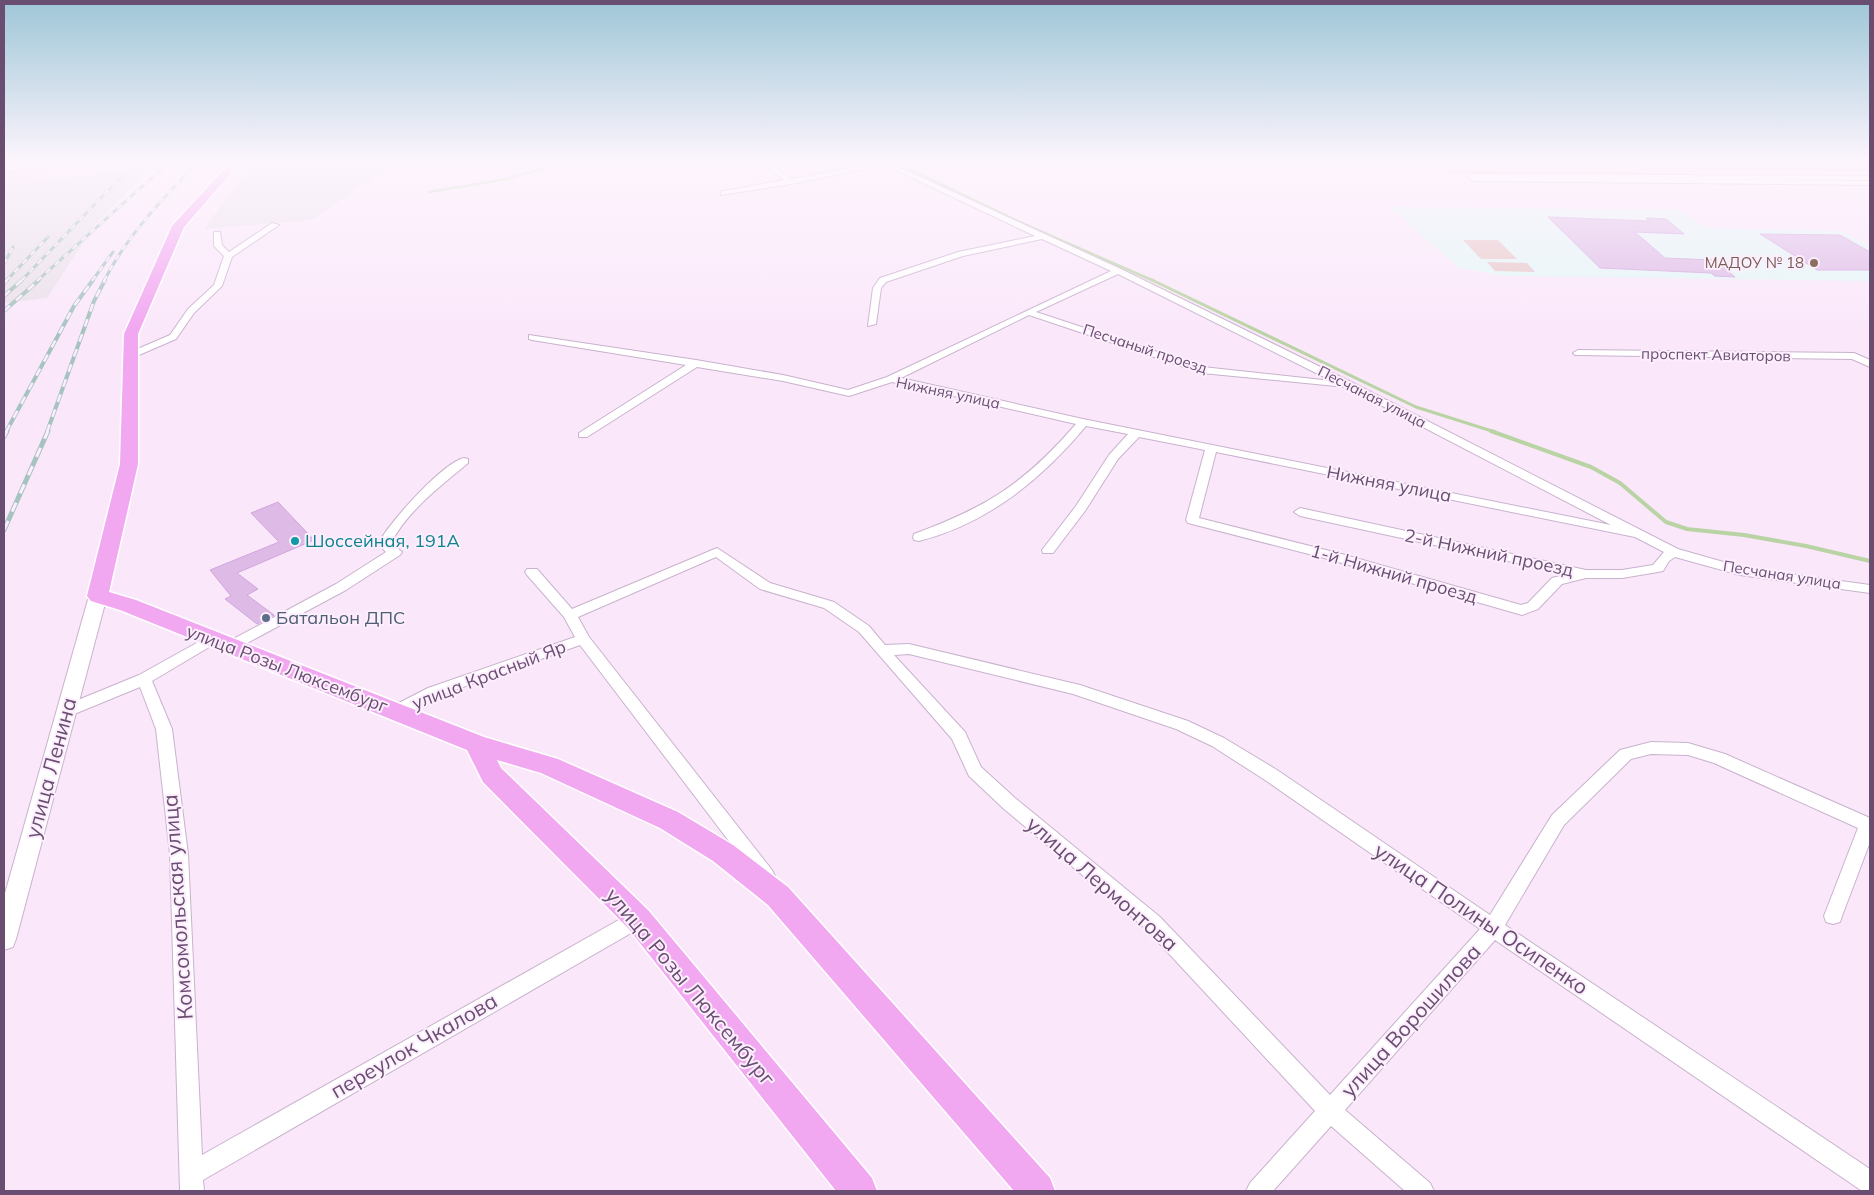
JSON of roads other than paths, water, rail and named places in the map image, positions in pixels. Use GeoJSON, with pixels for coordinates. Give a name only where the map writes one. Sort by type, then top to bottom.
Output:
{"type":"FeatureCollection","features":[{"type":"Feature","properties":{"kind":"main road"},"geometry":{"type":"LineString","coordinates":[[98,596],[129,464],[129,356],[131,334],[178,226],[185,219]]}},
{"type":"Feature","properties":{"kind":"main road","name":"улица Розы Люксембург"},"geometry":{"type":"LineString","coordinates":[[98,596],[128,605],[220,644],[397,711],[476,744],[549,766],[669,820],[723,853],[778,896],[1037,1191]]}},
{"type":"Feature","properties":{"kind":"main road","name":"улица Розы Люксембург"},"geometry":{"type":"LineString","coordinates":[[476,744],[492,775],[638,919],[859,1191]]}},
{"type":"Feature","properties":{"kind":"street","name":"Песчаная улица"},"geometry":{"type":"LineString","coordinates":[[1003,219],[1118,271],[1353,387],[1672,552],[1740,572],[1870,589]]}},
{"type":"Feature","properties":{"kind":"street"},"geometry":{"type":"LineString","coordinates":[[129,356],[173,337],[191,311],[218,286],[228,256],[275,225]]}},
{"type":"Feature","properties":{"kind":"street"},"geometry":{"type":"LineString","coordinates":[[217,234],[218,246],[228,256]]}},
{"type":"Feature","properties":{"kind":"street"},"geometry":{"type":"LineString","coordinates":[[871,324],[877,288],[882,280],[961,254],[1041,237]]}},
{"type":"Feature","properties":{"kind":"street"},"geometry":{"type":"LineString","coordinates":[[891,379],[1028,312],[1118,271]]}},
{"type":"Feature","properties":{"kind":"street","name":"Песчаный проезд"},"geometry":{"type":"LineString","coordinates":[[1028,312],[1202,370],[1353,387]]}},
{"type":"Feature","properties":{"kind":"street","name":"Нижняя улица"},"geometry":{"type":"LineString","coordinates":[[532,337],[783,378],[849,393],[891,379],[1211,449],[1642,535]]}},
{"type":"Feature","properties":{"kind":"street","name":"проспект Авиаторов"},"geometry":{"type":"LineString","coordinates":[[1578,353],[1854,356],[1870,364]]}},
{"type":"Feature","properties":{"kind":"street"},"geometry":{"type":"LineString","coordinates":[[583,435],[696,363]]}},
{"type":"Feature","properties":{"kind":"street"},"geometry":{"type":"LineString","coordinates":[[919,537],[975,514],[1010,494],[1056,456],[1083,422]]}},
{"type":"Feature","properties":{"kind":"street"},"geometry":{"type":"LineString","coordinates":[[1048,550],[1081,508],[1113,457],[1136,433]]}},
{"type":"Feature","properties":{"kind":"street","name":"1-й Нижний проезд"},"geometry":{"type":"LineString","coordinates":[[1211,449],[1194,503],[1192,520],[1333,556],[1522,610],[1533,606],[1557,581],[1586,574]]}},
{"type":"Feature","properties":{"kind":"street"},"geometry":{"type":"LineString","coordinates":[[67,711],[144,679],[341,586],[396,552],[384,544],[389,530],[430,490],[464,461]]}},
{"type":"Feature","properties":{"kind":"street","name":"2-й Нижний проезд"},"geometry":{"type":"LineString","coordinates":[[1300,512],[1586,574],[1622,574],[1658,568],[1664,558],[1672,552]]}},
{"type":"Feature","properties":{"kind":"street","name":"улица Красный Яр"},"geometry":{"type":"LineString","coordinates":[[570,615],[718,552],[765,586],[829,604],[864,629],[881,650]]}},
{"type":"Feature","properties":{"kind":"street","name":"улица Красный Яр"},"geometry":{"type":"LineString","coordinates":[[397,711],[433,692],[583,639],[570,615],[532,572]]}},
{"type":"Feature","properties":{"kind":"street","name":"улица Ленина"},"geometry":{"type":"LineString","coordinates":[[4,939],[98,596]]}},
{"type":"Feature","properties":{"kind":"street","name":"улица Розы Люксембург"},"geometry":{"type":"LineString","coordinates":[[583,639],[811,934]]}},
{"type":"Feature","properties":{"kind":"street","name":"улица Полины Осипенко"},"geometry":{"type":"LineString","coordinates":[[881,650],[909,649],[1075,689],[1182,725],[1218,742],[1271,775],[1492,928],[1870,1183]]}},
{"type":"Feature","properties":{"kind":"street","name":"улица Лермонтова"},"geometry":{"type":"LineString","coordinates":[[881,650],[959,736],[975,771],[1008,803],[1153,922],[1330,1111],[1422,1191]]}},
{"type":"Feature","properties":{"kind":"street","name":"Комсомольская улица"},"geometry":{"type":"LineString","coordinates":[[144,679],[164,728],[180,854],[191,1183]]}},
{"type":"Feature","properties":{"kind":"street","name":"улица Ворошилова"},"geometry":{"type":"LineString","coordinates":[[1258,1191],[1492,928],[1558,820],[1626,754],[1651,748],[1688,750],[1719,758],[1869,826]]}},
{"type":"Feature","properties":{"kind":"street"},"geometry":{"type":"LineString","coordinates":[[1833,916],[1869,826]]}},
{"type":"Feature","properties":{"kind":"street","name":"переулок Чкалова"},"geometry":{"type":"LineString","coordinates":[[191,1183],[638,919]]}},
{"type":"Feature","properties":{"kind":"waterway"},"geometry":{"type":"LineString","coordinates":[[1012,219],[1154,281]]}},
{"type":"Feature","properties":{"kind":"waterway"},"geometry":{"type":"LineString","coordinates":[[1152,280],[1416,407],[1495,432]]}},
{"type":"Feature","properties":{"kind":"waterway"},"geometry":{"type":"LineString","coordinates":[[1491,431],[1591,467],[1620,483],[1666,522],[1687,529],[1744,535],[1806,546],[1870,561]]}},
{"type":"Feature","properties":{"kind":"railway"},"geometry":{"type":"LineString","coordinates":[[22,280],[81,219]]}},
{"type":"Feature","properties":{"kind":"railway"},"geometry":{"type":"LineString","coordinates":[[37,281],[106,219]]}},
{"type":"Feature","properties":{"kind":"railway"},"geometry":{"type":"LineString","coordinates":[[104,281],[123,249],[146,219]]}},
{"type":"Feature","properties":{"kind":"railway"},"geometry":{"type":"LineString","coordinates":[[6,281],[48,237]]}},
{"type":"Feature","properties":{"kind":"railway"},"geometry":{"type":"LineString","coordinates":[[4,264],[13,247]]}},
{"type":"Feature","properties":{"kind":"railway"},"geometry":{"type":"LineString","coordinates":[[92,281],[113,252]]}},
{"type":"Feature","properties":{"kind":"railway"},"geometry":{"type":"LineString","coordinates":[[4,296],[22,280]]}},
{"type":"Feature","properties":{"kind":"railway"},"geometry":{"type":"LineString","coordinates":[[4,311],[39,280]]}},
{"type":"Feature","properties":{"kind":"railway"},"geometry":{"type":"LineString","coordinates":[[6,432],[74,306],[93,280]]}},
{"type":"Feature","properties":{"kind":"railway"},"geometry":{"type":"LineString","coordinates":[[47,432],[94,301],[105,280]]}},
{"type":"Feature","properties":{"kind":"railway"},"geometry":{"type":"LineString","coordinates":[[4,437],[7,431]]}},
{"type":"Feature","properties":{"kind":"railway"},"geometry":{"type":"LineString","coordinates":[[4,530],[48,431]]}},
{"type":"Feature","properties":{"kind":"place","name":"МАДОУ № 18"},"geometry":{"type":"Point","coordinates":[1814,263]}},
{"type":"Feature","properties":{"kind":"place","name":"Шоссейная, 191А"},"geometry":{"type":"Point","coordinates":[295,541]}},
{"type":"Feature","properties":{"kind":"place","name":"Батальон ДПС"},"geometry":{"type":"Point","coordinates":[266,618]}}]}
